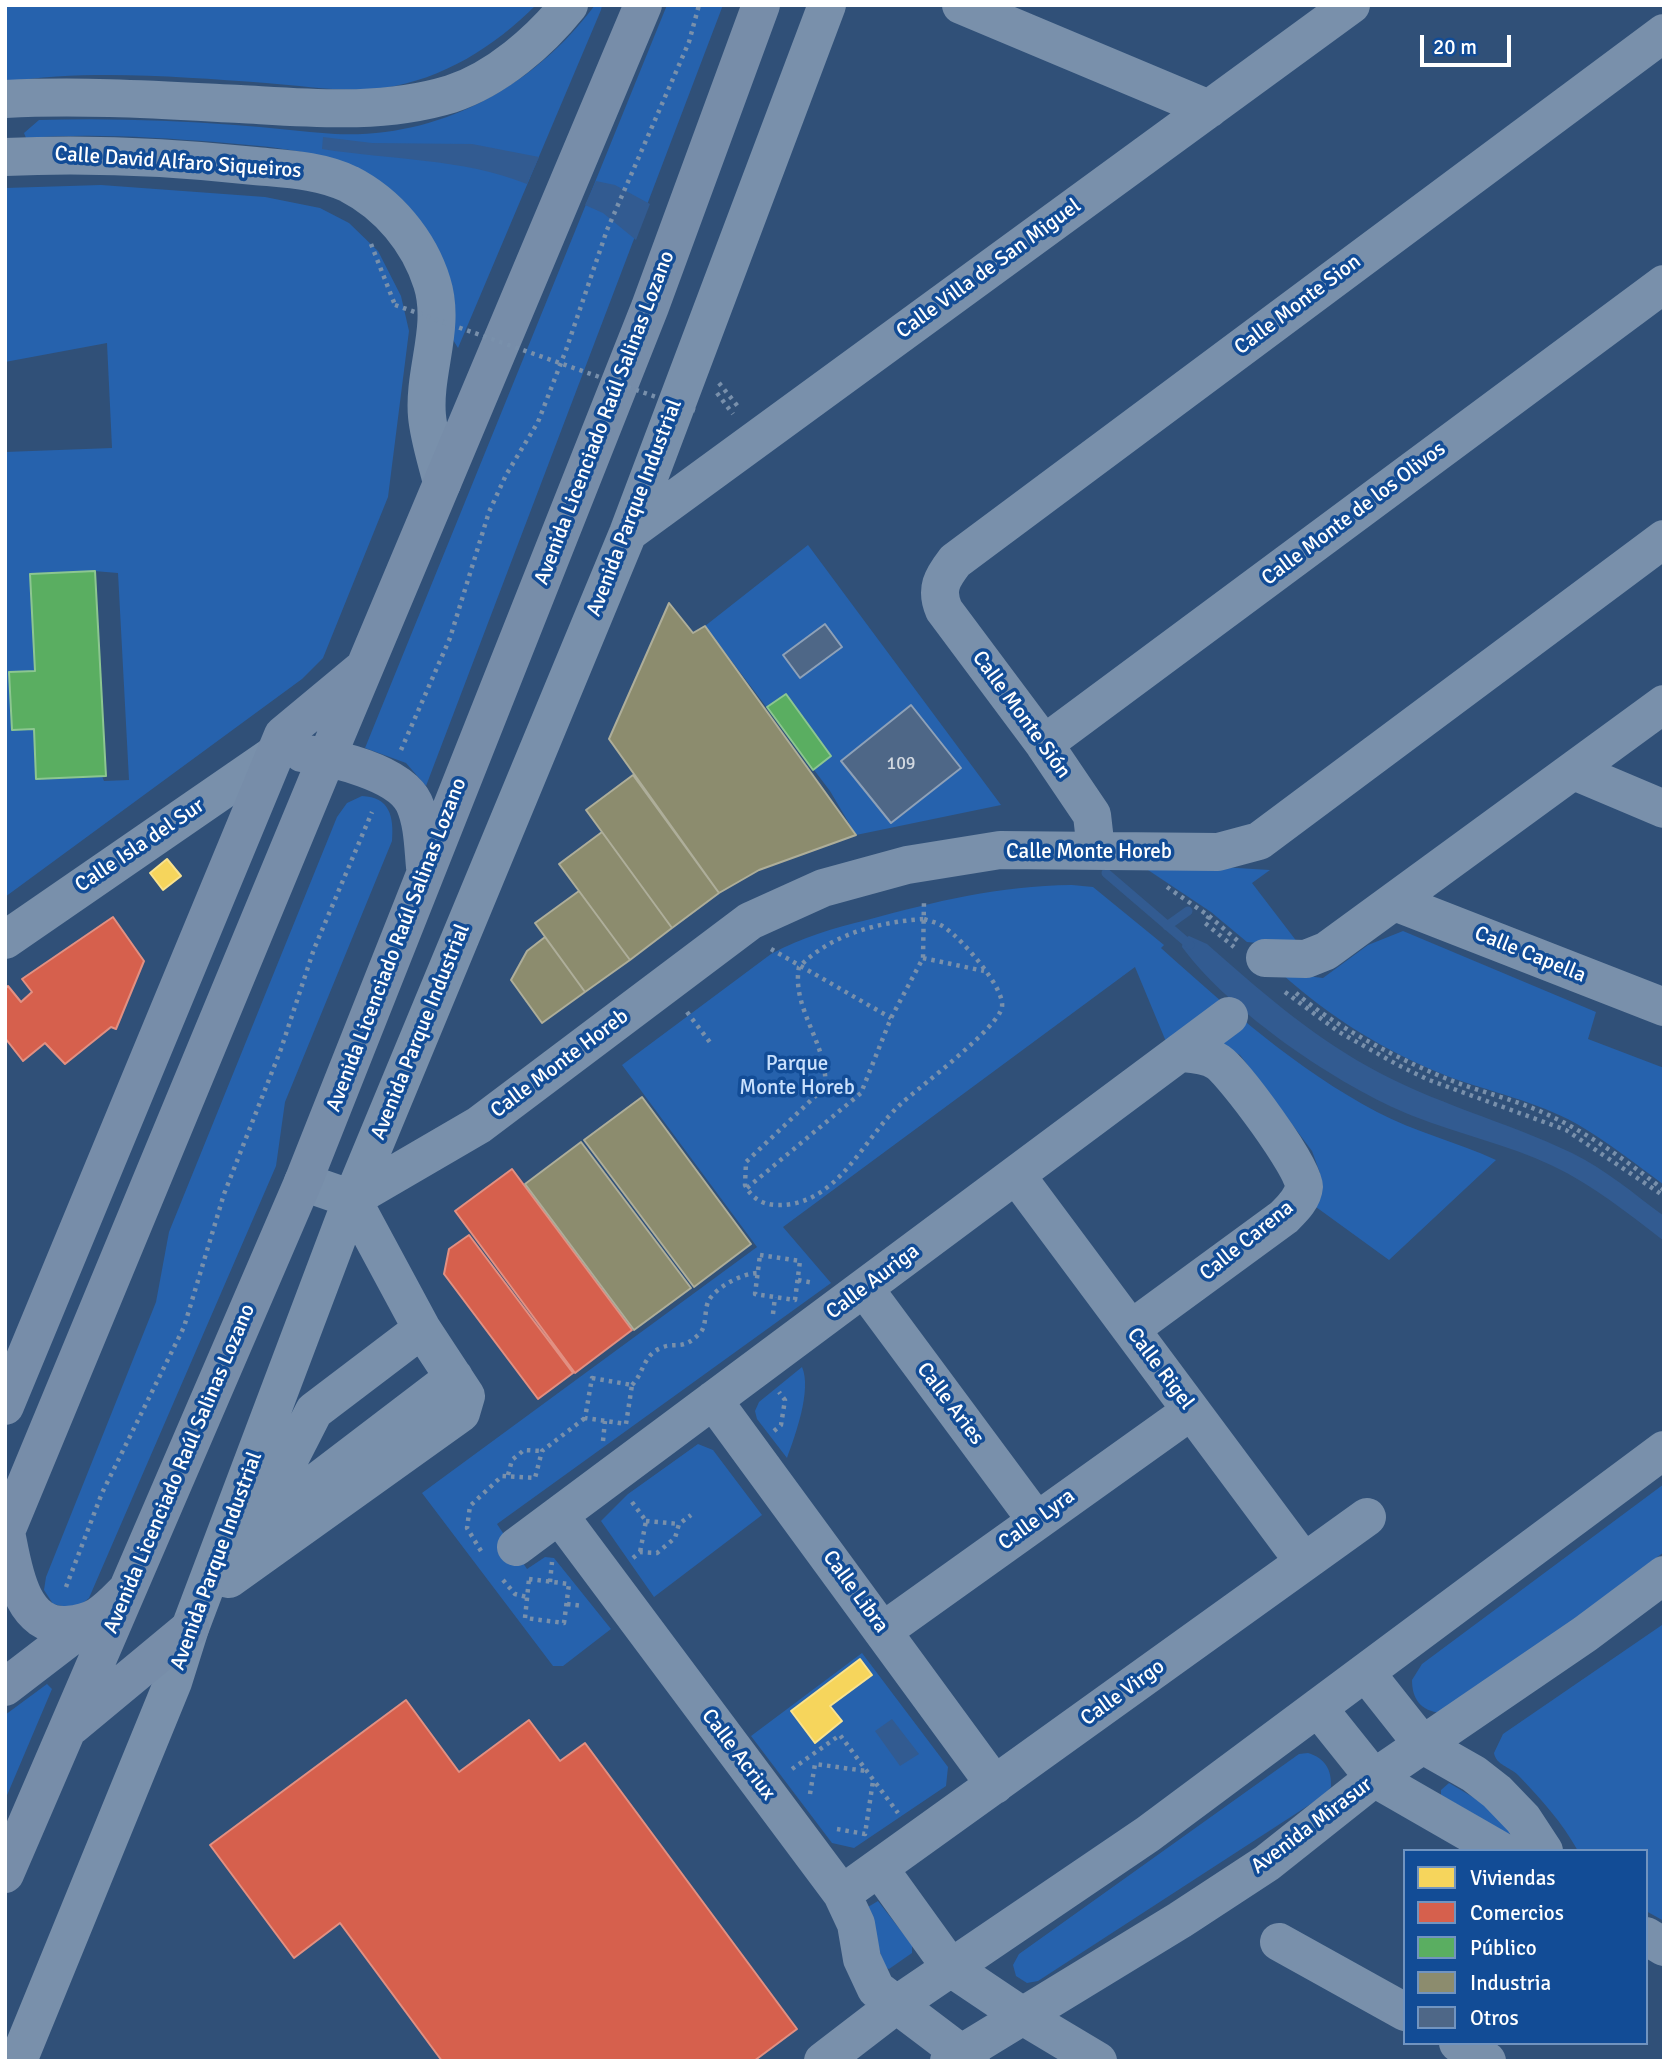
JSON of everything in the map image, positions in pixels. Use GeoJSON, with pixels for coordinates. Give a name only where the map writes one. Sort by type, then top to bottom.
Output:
{"type":"FeatureCollection","features":[{"type":"Feature","properties":{"kind":"main road"},"geometry":{"type":"LineString","coordinates":[[96,1618],[63,1625],[51,1624],[36,1614],[26,1602],[15,1576],[6,1533],[364,668],[643,5]]}},
{"type":"Feature","properties":{"kind":"main road","name":"Avenida Licenciado Raúl Salinas Lozano"},"geometry":{"type":"LineString","coordinates":[[5,1874],[303,1182],[650,307],[761,5]]}},
{"type":"Feature","properties":{"kind":"main road"},"geometry":{"type":"LineString","coordinates":[[5,1406],[283,735],[364,668]]}},
{"type":"Feature","properties":{"kind":"main road"},"geometry":{"type":"LineString","coordinates":[[275,754],[300,753],[327,757],[371,772],[402,788],[412,800],[420,820],[426,869]]}},
{"type":"Feature","properties":{"kind":"main road"},"geometry":{"type":"LineString","coordinates":[[5,1687],[96,1618],[129,1588]]}},
{"type":"Feature","properties":{"kind":"main road"},"geometry":{"type":"LineString","coordinates":[[67,1729],[190,1628]]}},
{"type":"Feature","properties":{"kind":"street"},"geometry":{"type":"LineString","coordinates":[[5,99],[81,96],[319,108],[395,107],[454,93],[502,68],[554,24],[569,5]]}},
{"type":"Feature","properties":{"kind":"street","name":"Avenida Parque Industrial"},"geometry":{"type":"LineString","coordinates":[[18,2061],[160,1715],[190,1628],[352,1199],[628,533],[827,5]]}},
{"type":"Feature","properties":{"kind":"street"},"geometry":{"type":"LineString","coordinates":[[961,5],[1209,109]]}},
{"type":"Feature","properties":{"kind":"street","name":"Calle Villa de San Miguel"},"geometry":{"type":"LineString","coordinates":[[628,533],[1351,5]]}},
{"type":"Feature","properties":{"kind":"street","name":"Calle Monte Sion"},"geometry":{"type":"LineString","coordinates":[[940,584],[955,561],[1664,33]]}},
{"type":"Feature","properties":{"kind":"street","name":"Calle David Alfaro Siqueiros"},"geometry":{"type":"LineString","coordinates":[[5,157],[60,154],[169,159],[314,172],[347,183],[374,199],[402,226],[420,254],[433,285],[436,314],[426,415],[442,483]]}},
{"type":"Feature","properties":{"kind":"street","name":"Calle Monte de los Olivos"},"geometry":{"type":"LineString","coordinates":[[1044,744],[1664,284]]}},
{"type":"Feature","properties":{"kind":"street","name":"Calle Monte Horeb"},"geometry":{"type":"LineString","coordinates":[[352,1199],[479,1125],[750,921],[823,888],[916,863],[1000,850],[1218,852],[1259,842],[1664,539]]}},
{"type":"Feature","properties":{"kind":"street","name":"Calle Monte Sión"},"geometry":{"type":"LineString","coordinates":[[940,584],[939,597],[944,610],[1044,744],[1092,815],[1096,850]]}},
{"type":"Feature","properties":{"kind":"street"},"geometry":{"type":"LineString","coordinates":[[1263,966],[1315,957],[1395,902],[1664,704]]}},
{"type":"Feature","properties":{"kind":"street","name":"Calle Isla del Sur"},"geometry":{"type":"LineString","coordinates":[[5,940],[275,754]]}},
{"type":"Feature","properties":{"kind":"street"},"geometry":{"type":"LineString","coordinates":[[1574,771],[1664,809]]}},
{"type":"Feature","properties":{"kind":"street","name":"Calle Capella"},"geometry":{"type":"LineString","coordinates":[[1395,902],[1664,1007]]}},
{"type":"Feature","properties":{"kind":"street","name":"Calle Auriga"},"geometry":{"type":"LineString","coordinates":[[516,1546],[1229,1016]]}},
{"type":"Feature","properties":{"kind":"street","name":"Calle Carena"},"geometry":{"type":"LineString","coordinates":[[1131,1329],[1283,1217],[1297,1203],[1304,1185],[1301,1171],[1290,1154],[1228,1070],[1215,1060],[1181,1053]]}},
{"type":"Feature","properties":{"kind":"street","name":"Calle Rigel"},"geometry":{"type":"LineString","coordinates":[[1016,1175],[1304,1562]]}},
{"type":"Feature","properties":{"kind":"street"},"geometry":{"type":"LineString","coordinates":[[229,1579],[461,1413],[444,1361],[352,1199],[303,1182]]}},
{"type":"Feature","properties":{"kind":"street","name":"Calle Aries"},"geometry":{"type":"LineString","coordinates":[[864,1288],[1036,1520]]}},
{"type":"Feature","properties":{"kind":"street"},"geometry":{"type":"LineString","coordinates":[[190,1628],[229,1579],[294,1449],[444,1361]]}},
{"type":"Feature","properties":{"kind":"street"},"geometry":{"type":"LineString","coordinates":[[274,1488],[444,1361]]}},
{"type":"Feature","properties":{"kind":"street"},"geometry":{"type":"LineString","coordinates":[[253,1531],[444,1361]]}},
{"type":"Feature","properties":{"kind":"street","name":"Calle Libra"},"geometry":{"type":"LineString","coordinates":[[713,1400],[995,1785]]}},
{"type":"Feature","properties":{"kind":"street","name":"Calle Lyra"},"geometry":{"type":"LineString","coordinates":[[883,1631],[1191,1411]]}},
{"type":"Feature","properties":{"kind":"street"},"geometry":{"type":"LineString","coordinates":[[823,2061],[896,2005],[1148,1834],[1664,1450]]}},
{"type":"Feature","properties":{"kind":"street","name":"Calle Acriux"},"geometry":{"type":"LineString","coordinates":[[559,1515],[842,1894],[856,1924],[862,1959],[876,1989],[960,2058]]}},
{"type":"Feature","properties":{"kind":"street","name":"Calle Virgo"},"geometry":{"type":"LineString","coordinates":[[842,1894],[872,1851],[995,1785],[1367,1517]]}},
{"type":"Feature","properties":{"kind":"street","name":"Avenida Mirasur"},"geometry":{"type":"LineString","coordinates":[[960,2058],[1021,2015],[1180,1920],[1267,1863],[1374,1778],[1585,1634],[1664,1575]]}},
{"type":"Feature","properties":{"kind":"street"},"geometry":{"type":"LineString","coordinates":[[1366,1673],[1423,1745],[1474,1774],[1497,1792],[1523,1819],[1543,1849]]}},
{"type":"Feature","properties":{"kind":"street"},"geometry":{"type":"LineString","coordinates":[[1318,1708],[1374,1778],[1497,1849]]}},
{"type":"Feature","properties":{"kind":"street"},"geometry":{"type":"LineString","coordinates":[[872,1851],[951,1968],[1021,2015],[1098,2061]]}},
{"type":"Feature","properties":{"kind":"street"},"geometry":{"type":"LineString","coordinates":[[1648,1937],[1664,1947]]}},
{"type":"Feature","properties":{"kind":"street"},"geometry":{"type":"LineString","coordinates":[[1279,1942],[1403,2011]]}},
{"type":"Feature","properties":{"kind":"street"},"geometry":{"type":"LineString","coordinates":[[1461,2045],[1487,2061]]}},
{"type":"Feature","properties":{"kind":"path"},"geometry":{"type":"LineString","coordinates":[[401,750],[450,638],[489,513],[506,475],[538,422],[562,362],[611,219],[689,42],[699,5]]}},
{"type":"Feature","properties":{"kind":"path"},"geometry":{"type":"LineString","coordinates":[[395,305],[695,411]]}},
{"type":"Feature","properties":{"kind":"path"},"geometry":{"type":"LineString","coordinates":[[66,1587],[102,1493],[187,1319],[224,1194],[281,1049],[314,948],[372,812]]}},
{"type":"Feature","properties":{"kind":"path"},"geometry":{"type":"LineString","coordinates":[[1164,885],[1209,916],[1339,1032],[1429,1080],[1566,1130],[1664,1196]]}},
{"type":"Feature","properties":{"kind":"path"},"geometry":{"type":"LineString","coordinates":[[747,1188],[861,1093],[891,1018],[923,958],[923,900]]}},
{"type":"Feature","properties":{"kind":"path"},"geometry":{"type":"LineString","coordinates":[[1209,916],[1205,922],[1317,1010],[1403,1060],[1458,1083],[1535,1109],[1573,1127],[1664,1189]]}},
{"type":"Feature","properties":{"kind":"path"},"geometry":{"type":"LineString","coordinates":[[924,919],[949,930],[985,972],[1003,1005],[997,1018],[935,1076],[898,1106],[845,1171],[814,1195],[792,1204],[761,1203],[747,1188],[743,1169],[751,1155],[795,1118],[825,1087],[825,1063],[796,981],[799,967],[820,948],[852,934],[901,920],[924,919]]}},
{"type":"Feature","properties":{"kind":"path"},"geometry":{"type":"LineString","coordinates":[[771,949],[891,1018]]}},
{"type":"Feature","properties":{"kind":"path"},"geometry":{"type":"LineString","coordinates":[[923,958],[985,972]]}},
{"type":"Feature","properties":{"kind":"path"},"geometry":{"type":"LineString","coordinates":[[687,1011],[712,1045]]}},
{"type":"Feature","properties":{"kind":"path"},"geometry":{"type":"LineString","coordinates":[[760,1255],[800,1261],[795,1300],[755,1294],[758,1273],[760,1255]]}},
{"type":"Feature","properties":{"kind":"path"},"geometry":{"type":"LineString","coordinates":[[585,1418],[626,1424],[632,1385],[641,1376],[643,1363],[658,1349],[684,1346],[702,1332],[708,1303],[714,1295],[744,1274],[758,1273]]}},
{"type":"Feature","properties":{"kind":"path"},"geometry":{"type":"LineString","coordinates":[[542,1451],[524,1450],[512,1460],[508,1475],[535,1478],[542,1451],[585,1418],[592,1378],[632,1385]]}},
{"type":"Feature","properties":{"kind":"path"},"geometry":{"type":"LineString","coordinates":[[765,1438],[781,1425],[785,1400],[774,1384]]}},
{"type":"Feature","properties":{"kind":"path"},"geometry":{"type":"LineString","coordinates":[[625,1493],[646,1521],[678,1524],[691,1515]]}},
{"type":"Feature","properties":{"kind":"path"},"geometry":{"type":"LineString","coordinates":[[646,1521],[640,1552],[657,1553],[675,1538],[678,1524]]}},
{"type":"Feature","properties":{"kind":"path"},"geometry":{"type":"LineString","coordinates":[[529,1579],[569,1584],[567,1604],[564,1623],[524,1618],[529,1579]]}},
{"type":"Feature","properties":{"kind":"path"},"geometry":{"type":"LineString","coordinates":[[789,1772],[840,1735],[902,1820]]}},
{"type":"Feature","properties":{"kind":"path"},"geometry":{"type":"LineString","coordinates":[[808,1802],[815,1764],[867,1771]]}},
{"type":"Feature","properties":{"kind":"path"},"geometry":{"type":"LineString","coordinates":[[872,1851],[873,1780]]}},
{"type":"Feature","properties":{"kind":"green space"},"geometry":{"type":"Polygon","coordinates":[[[5,5],[536,5],[485,47],[447,69],[406,84],[355,90],[136,75],[70,76],[5,82],[5,5]]]}},
{"type":"Feature","properties":{"kind":"green space"},"geometry":{"type":"Polygon","coordinates":[[[595,5],[602,5],[601,10],[458,348],[347,165],[298,151],[249,145],[120,136],[26,138],[24,133],[39,120],[63,119],[186,122],[335,134],[374,133],[411,127],[447,117],[481,102],[513,83],[571,34],[595,5]]]}},
{"type":"Feature","properties":{"kind":"green space"},"geometry":{"type":"Polygon","coordinates":[[[667,5],[723,5],[426,786],[406,763],[365,748],[667,5]]]}},
{"type":"Feature","properties":{"kind":"green space"},"geometry":{"type":"Polygon","coordinates":[[[101,185],[265,197],[320,208],[349,223],[378,251],[401,296],[409,331],[388,497],[323,658],[302,679],[5,897],[5,452],[112,448],[107,343],[5,362],[5,188],[101,185]],[[94,571],[30,575],[35,671],[9,673],[12,730],[34,729],[37,779],[102,776],[104,781],[129,780],[118,573],[94,571]]]}},
{"type":"Feature","properties":{"kind":"green space"},"geometry":{"type":"Polygon","coordinates":[[[808,545],[1001,805],[856,835],[830,791],[705,626],[808,545]]]}},
{"type":"Feature","properties":{"kind":"green space"},"geometry":{"type":"Polygon","coordinates":[[[362,796],[379,800],[388,810],[391,816],[392,841],[285,1102],[276,1166],[89,1598],[76,1609],[53,1604],[44,1590],[46,1577],[156,1302],[169,1232],[337,817],[347,803],[362,796]]]}},
{"type":"Feature","properties":{"kind":"green space"},"geometry":{"type":"Polygon","coordinates":[[[1136,862],[1270,870],[1252,883],[1301,947],[1247,942],[1211,912],[1136,862]]]}},
{"type":"Feature","properties":{"kind":"green space","name":"Parque Monte Horeb"},"geometry":{"type":"Polygon","coordinates":[[[1072,885],[1093,887],[1164,945],[1161,948],[1238,1015],[1319,1077],[1391,1119],[1496,1160],[1389,1260],[1316,1207],[1320,1173],[1312,1151],[1240,1055],[1221,1045],[1167,1044],[1135,967],[783,1227],[831,1283],[497,1524],[527,1569],[545,1557],[554,1558],[611,1629],[563,1666],[553,1666],[422,1493],[757,1247],[622,1065],[771,954],[806,938],[842,926],[968,896],[1019,888],[1072,885]]]}},
{"type":"Feature","properties":{"kind":"green space"},"geometry":{"type":"Polygon","coordinates":[[[1403,931],[1596,1012],[1588,1039],[1664,1068],[1664,1185],[1600,1138],[1561,1116],[1447,1076],[1380,1044],[1339,1019],[1281,973],[1323,978],[1368,945],[1403,931]]]}},
{"type":"Feature","properties":{"kind":"green space"},"geometry":{"type":"Polygon","coordinates":[[[802,1367],[805,1377],[804,1400],[787,1458],[757,1419],[755,1411],[759,1402],[802,1367]]]}},
{"type":"Feature","properties":{"kind":"green space"},"geometry":{"type":"Polygon","coordinates":[[[698,1444],[713,1450],[762,1515],[654,1597],[601,1521],[628,1494],[698,1444]]]}},
{"type":"Feature","properties":{"kind":"green space"},"geometry":{"type":"Polygon","coordinates":[[[1664,1484],[1664,1552],[1568,1625],[1441,1713],[1428,1710],[1419,1703],[1412,1680],[1422,1664],[1664,1484]]]}},
{"type":"Feature","properties":{"kind":"green space"},"geometry":{"type":"Polygon","coordinates":[[[1662,1625],[1664,1627],[1664,1921],[1648,1912],[1648,1849],[1577,1849],[1543,1802],[1518,1775],[1495,1757],[1494,1753],[1503,1734],[1662,1625]]]}},
{"type":"Feature","properties":{"kind":"green space"},"geometry":{"type":"Polygon","coordinates":[[[862,1653],[948,1767],[946,1786],[854,1848],[832,1843],[751,1736],[862,1653]]]}},
{"type":"Feature","properties":{"kind":"green space"},"geometry":{"type":"Polygon","coordinates":[[[47,1684],[52,1689],[5,1800],[5,1715],[47,1684]]]}},
{"type":"Feature","properties":{"kind":"green space"},"geometry":{"type":"Polygon","coordinates":[[[1308,1753],[1323,1761],[1329,1770],[1331,1787],[1323,1796],[1038,1981],[1027,1983],[1016,1976],[1013,1965],[1019,1954],[1299,1754],[1308,1753]]]}},
{"type":"Feature","properties":{"kind":"green space"},"geometry":{"type":"Polygon","coordinates":[[[1449,1783],[1488,1806],[1511,1830],[1509,1835],[1441,1795],[1441,1790],[1449,1783]]]}},
{"type":"Feature","properties":{"kind":"green space"},"geometry":{"type":"Polygon","coordinates":[[[878,1901],[912,1945],[912,1953],[889,1969],[884,1967],[868,1907],[878,1901]]]}},
{"type":"Feature","properties":{"kind":"shaded area"},"geometry":{"type":"Polygon","coordinates":[[[323,137],[372,143],[472,144],[539,157],[527,184],[502,175],[452,164],[322,149],[323,137]]]}},
{"type":"Feature","properties":{"kind":"shaded area"},"geometry":{"type":"Polygon","coordinates":[[[596,181],[615,185],[650,204],[636,240],[603,213],[585,205],[596,181]]]}},
{"type":"Feature","properties":{"kind":"shaded area"},"geometry":{"type":"Polygon","coordinates":[[[1189,936],[1207,944],[1304,1024],[1367,1066],[1417,1091],[1547,1142],[1596,1166],[1664,1216],[1664,1241],[1596,1191],[1553,1166],[1384,1103],[1287,1045],[1228,997],[1203,972],[1182,947],[1183,939],[1189,936]]]}},
{"type":"Feature","properties":{"kind":"shaded area"},"geometry":{"type":"Polygon","coordinates":[[[892,1719],[919,1754],[900,1766],[875,1731],[892,1719]]]}},
{"type":"Feature","properties":{"kind":"building: Viviendas"},"geometry":{"type":"Polygon","coordinates":[[[167,859],[181,876],[163,890],[150,873],[167,859]]]}},
{"type":"Feature","properties":{"kind":"building: Viviendas"},"geometry":{"type":"Polygon","coordinates":[[[860,1659],[872,1675],[830,1706],[842,1721],[815,1743],[791,1711],[860,1659]]]}},
{"type":"Feature","properties":{"kind":"building: Comercios"},"geometry":{"type":"Polygon","coordinates":[[[113,917],[144,961],[116,1029],[111,1027],[65,1064],[45,1043],[23,1061],[5,1038],[5,989],[8,986],[21,1002],[32,992],[22,979],[113,917]]]}},
{"type":"Feature","properties":{"kind":"building: Comercios"},"geometry":{"type":"Polygon","coordinates":[[[512,1169],[632,1330],[575,1373],[455,1211],[512,1169]]]}},
{"type":"Feature","properties":{"kind":"building: Comercios"},"geometry":{"type":"Polygon","coordinates":[[[469,1235],[573,1373],[538,1399],[444,1274],[449,1249],[469,1235]]]}},
{"type":"Feature","properties":{"kind":"building: Comercios"},"geometry":{"type":"Polygon","coordinates":[[[406,1700],[459,1772],[529,1720],[560,1761],[585,1743],[797,2029],[754,2061],[442,2061],[340,1923],[294,1958],[210,1845],[406,1700]]]}},
{"type":"Feature","properties":{"kind":"building: Público"},"geometry":{"type":"Polygon","coordinates":[[[95,571],[106,776],[36,779],[34,729],[12,730],[9,672],[35,671],[30,574],[95,571]]]}},
{"type":"Feature","properties":{"kind":"building: Público"},"geometry":{"type":"Polygon","coordinates":[[[786,694],[831,756],[813,770],[767,707],[786,694]]]}},
{"type":"Feature","properties":{"kind":"building: Industria"},"geometry":{"type":"Polygon","coordinates":[[[669,603],[693,633],[705,626],[856,835],[759,870],[719,893],[609,739],[669,603]]]}},
{"type":"Feature","properties":{"kind":"building: Industria"},"geometry":{"type":"Polygon","coordinates":[[[633,775],[719,893],[672,928],[586,810],[633,775]]]}},
{"type":"Feature","properties":{"kind":"building: Industria"},"geometry":{"type":"Polygon","coordinates":[[[602,832],[672,928],[630,960],[559,864],[602,832]]]}},
{"type":"Feature","properties":{"kind":"building: Industria"},"geometry":{"type":"Polygon","coordinates":[[[579,891],[630,960],[585,992],[535,923],[579,891]]]}},
{"type":"Feature","properties":{"kind":"building: Industria"},"geometry":{"type":"Polygon","coordinates":[[[545,937],[585,992],[542,1023],[511,980],[527,951],[545,937]]]}},
{"type":"Feature","properties":{"kind":"building: Industria"},"geometry":{"type":"Polygon","coordinates":[[[642,1097],[751,1244],[694,1287],[584,1140],[642,1097]]]}},
{"type":"Feature","properties":{"kind":"building: Industria"},"geometry":{"type":"Polygon","coordinates":[[[581,1142],[691,1288],[634,1330],[525,1184],[581,1142]]]}},
{"type":"Feature","properties":{"kind":"building: Otros"},"geometry":{"type":"Polygon","coordinates":[[[825,624],[842,647],[800,678],[783,655],[825,624]]]}},
{"type":"Feature","properties":{"kind":"building: Otros"},"geometry":{"type":"Polygon","coordinates":[[[911,705],[961,768],[891,823],[841,761],[911,705]]]}},
{"type":"Feature","properties":{"kind":"waterway"},"geometry":{"type":"LineString","coordinates":[[1106,873],[1190,945]]}},
{"type":"Feature","properties":{"kind":"waterway"},"geometry":{"type":"LineString","coordinates":[[1167,926],[1188,911]]}}]}
